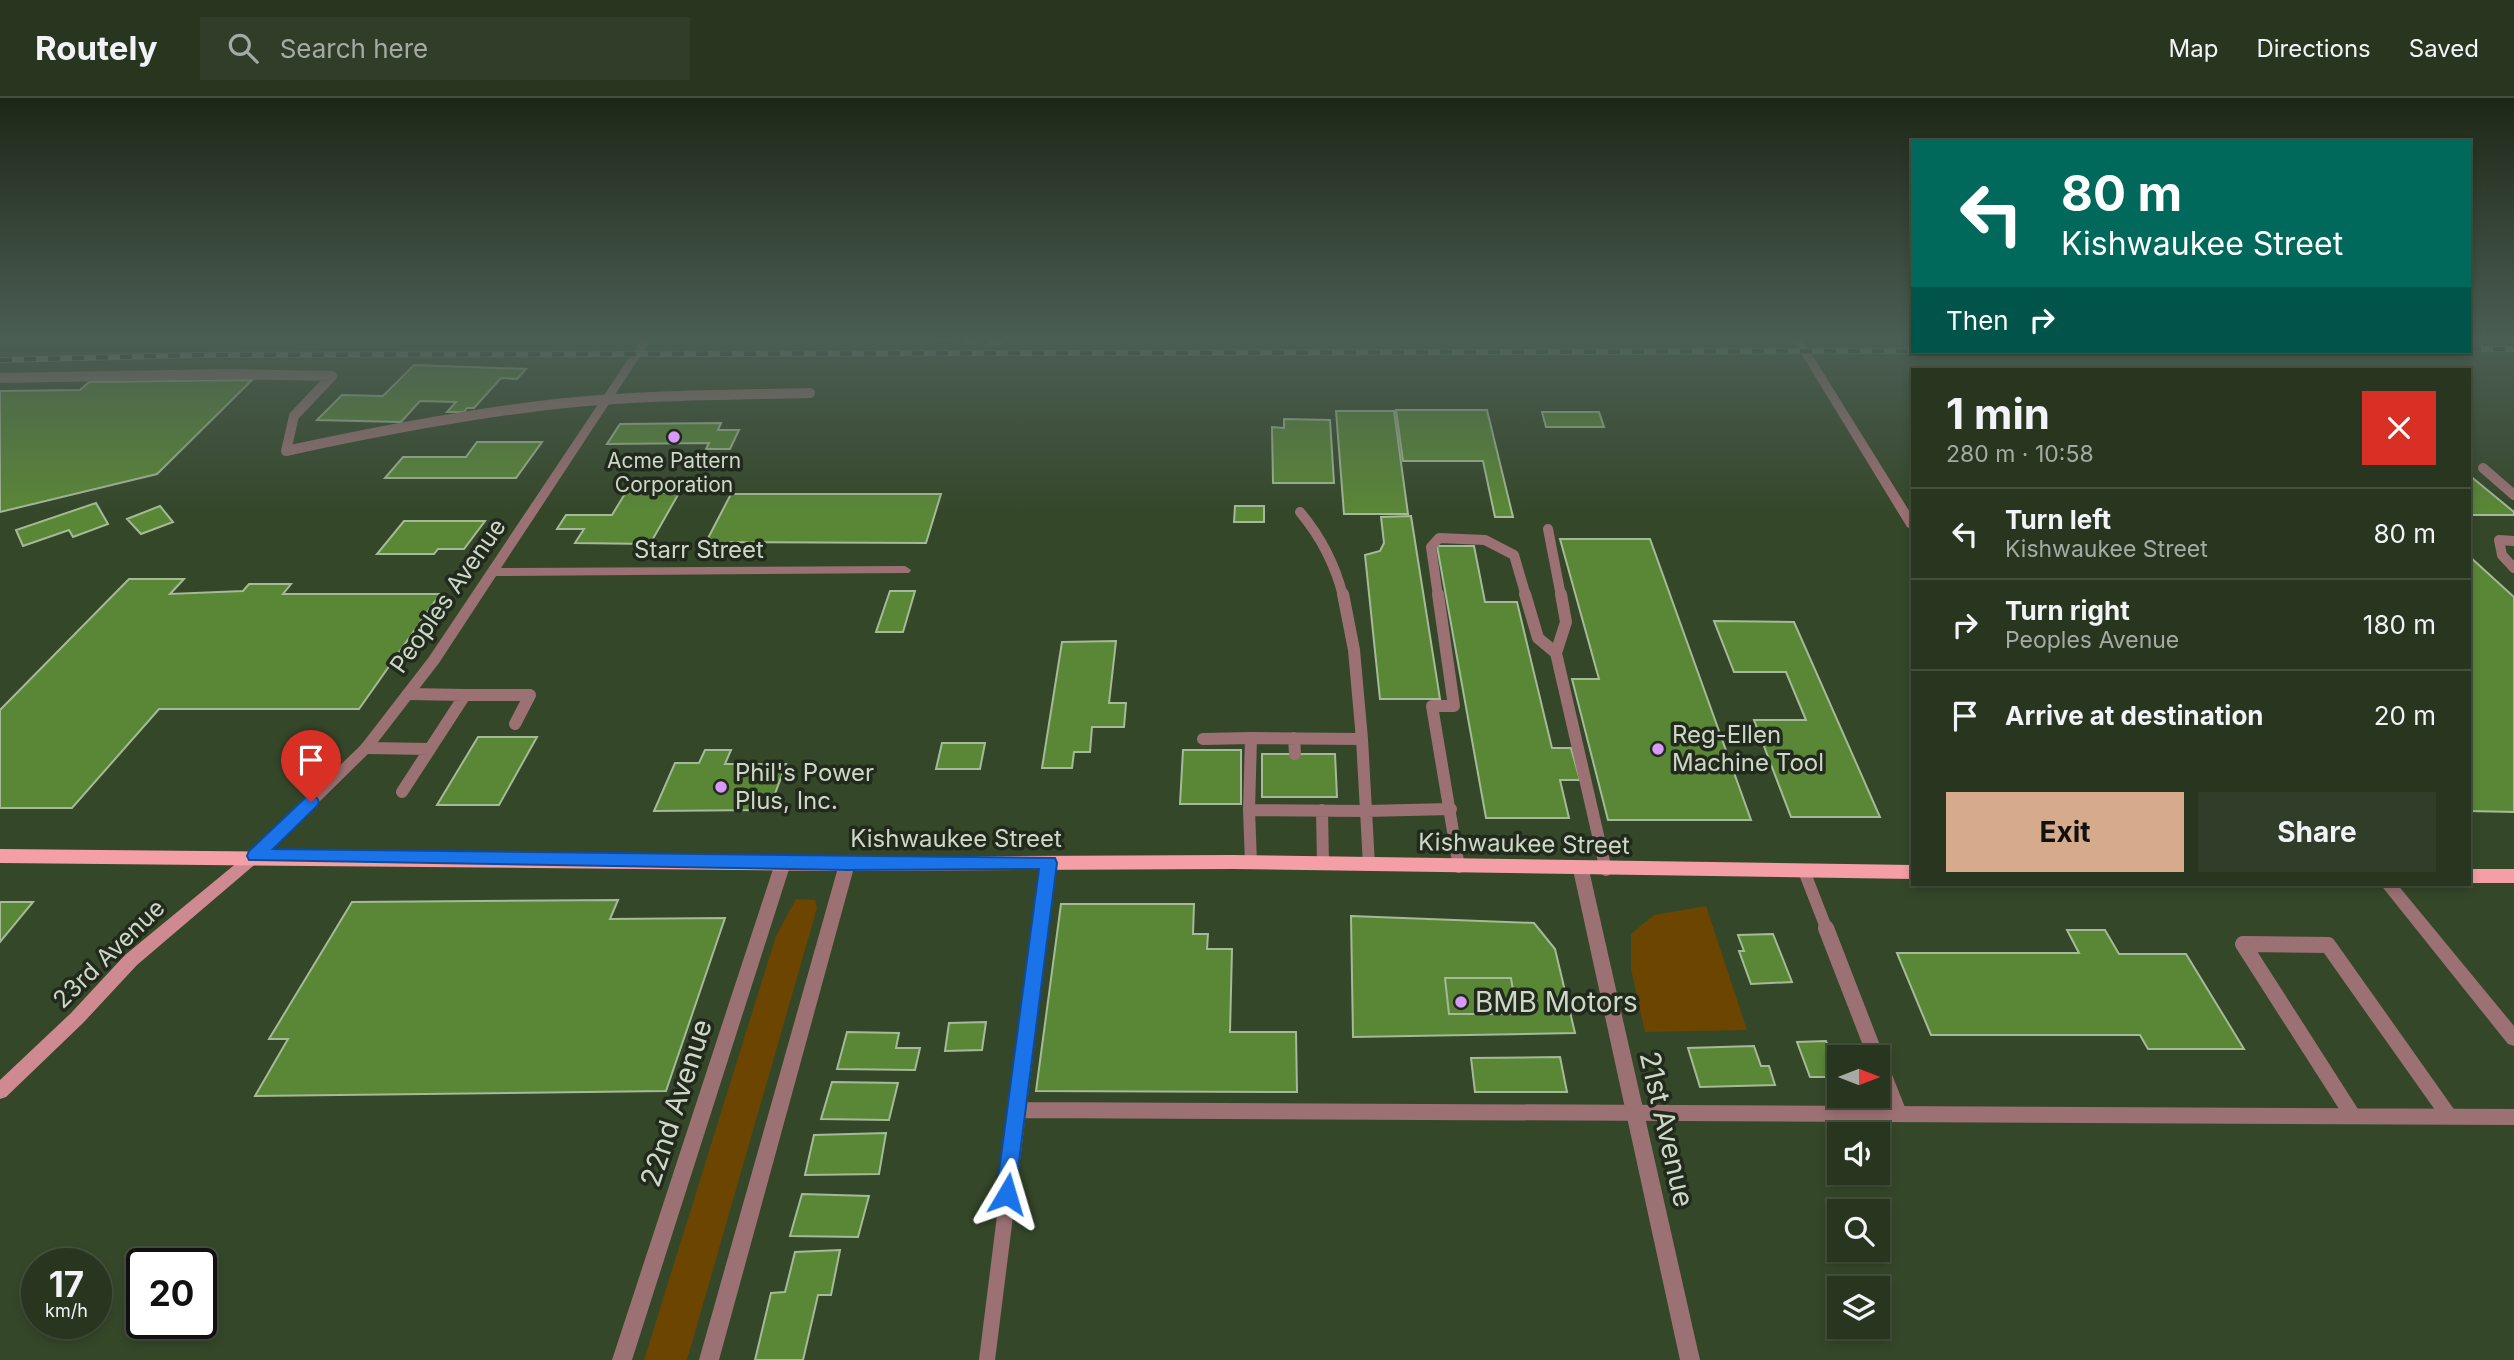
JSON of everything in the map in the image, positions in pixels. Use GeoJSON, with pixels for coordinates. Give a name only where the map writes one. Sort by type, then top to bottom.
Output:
{"type":"FeatureCollection","features":[{"type":"Feature","properties":{"kind":"main road","name":"Kishwaukee Street"},"geometry":{"type":"LineString","coordinates":[[0,856],[255,856],[847,864],[1251,863],[1581,870],[1911,872]]}},
{"type":"Feature","properties":{"kind":"main road"},"geometry":{"type":"LineString","coordinates":[[2471,876],[2514,876]]}},
{"type":"Feature","properties":{"kind":"street","name":"Peoples Avenue"},"geometry":{"type":"LineString","coordinates":[[255,856],[366,748],[408,694],[493,572],[609,396]]}},
{"type":"Feature","properties":{"kind":"street"},"geometry":{"type":"LineString","coordinates":[[1832,396],[1911,524]]}},
{"type":"Feature","properties":{"kind":"street","name":"Starr Street"},"geometry":{"type":"LineString","coordinates":[[493,572],[905,570]]}},
{"type":"Feature","properties":{"kind":"street","name":"23rd Avenue"},"geometry":{"type":"LineString","coordinates":[[0,1091],[76,1018],[131,960],[255,856]]}},
{"type":"Feature","properties":{"kind":"street","name":"22nd Avenue"},"geometry":{"type":"LineString","coordinates":[[622,1360],[783,863]]}},
{"type":"Feature","properties":{"kind":"street"},"geometry":{"type":"LineString","coordinates":[[709,1360],[847,864]]}},
{"type":"Feature","properties":{"kind":"street","name":"21st Avenue"},"geometry":{"type":"LineString","coordinates":[[1581,870],[1690,1360]]}},
{"type":"Feature","properties":{"kind":"street"},"geometry":{"type":"LineString","coordinates":[[2390,886],[2514,1039]]}},
{"type":"Feature","properties":{"kind":"lane"},"geometry":{"type":"LineString","coordinates":[[313,396],[294,416],[286,451],[402,425],[606,400],[726,396]]}},
{"type":"Feature","properties":{"kind":"lane"},"geometry":{"type":"LineString","coordinates":[[2483,468],[2514,495]]}},
{"type":"Feature","properties":{"kind":"lane"},"geometry":{"type":"LineString","coordinates":[[1300,512],[1317,528],[1337,570],[1357,682],[1369,865]]}},
{"type":"Feature","properties":{"kind":"lane"},"geometry":{"type":"LineString","coordinates":[[1549,529],[1566,622],[1556,653],[1606,870]]}},
{"type":"Feature","properties":{"kind":"lane"},"geometry":{"type":"LineString","coordinates":[[1459,867],[1432,706],[1454,706],[1431,547],[1439,538],[1485,540],[1514,555],[1538,638],[1556,653]]}},
{"type":"Feature","properties":{"kind":"lane"},"geometry":{"type":"LineString","coordinates":[[2514,541],[2499,540],[2502,555],[2514,568]]}},
{"type":"Feature","properties":{"kind":"lane"},"geometry":{"type":"LineString","coordinates":[[408,694],[530,695],[515,724]]}},
{"type":"Feature","properties":{"kind":"lane"},"geometry":{"type":"LineString","coordinates":[[402,792],[465,695]]}},
{"type":"Feature","properties":{"kind":"lane"},"geometry":{"type":"LineString","coordinates":[[1251,738],[1251,863]]}},
{"type":"Feature","properties":{"kind":"lane"},"geometry":{"type":"LineString","coordinates":[[1294,738],[1296,754]]}},
{"type":"Feature","properties":{"kind":"lane"},"geometry":{"type":"LineString","coordinates":[[1203,739],[1362,739]]}},
{"type":"Feature","properties":{"kind":"lane"},"geometry":{"type":"LineString","coordinates":[[366,748],[430,749]]}},
{"type":"Feature","properties":{"kind":"lane"},"geometry":{"type":"LineString","coordinates":[[1249,810],[1296,804],[1322,810],[1451,809]]}},
{"type":"Feature","properties":{"kind":"lane"},"geometry":{"type":"LineString","coordinates":[[1322,810],[1323,864]]}},
{"type":"Feature","properties":{"kind":"lane"},"geometry":{"type":"LineString","coordinates":[[987,1360],[1049,863]]}},
{"type":"Feature","properties":{"kind":"lane"},"geometry":{"type":"LineString","coordinates":[[1804,872],[1872,1045]]}},
{"type":"Feature","properties":{"kind":"lane"},"geometry":{"type":"LineString","coordinates":[[2353,1116],[2243,944],[2328,944],[2449,1116]]}},
{"type":"Feature","properties":{"kind":"lane"},"geometry":{"type":"LineString","coordinates":[[1890,1092],[1899,1114]]}},
{"type":"Feature","properties":{"kind":"lane"},"geometry":{"type":"LineString","coordinates":[[1017,1111],[2514,1117]]}},
{"type":"Feature","properties":{"kind":"shaded area"},"geometry":{"type":"Polygon","coordinates":[[[796,899],[815,900],[817,908],[687,1360],[644,1360],[776,936],[796,899]]]}},
{"type":"Feature","properties":{"kind":"shaded area"},"geometry":{"type":"Polygon","coordinates":[[[1706,906],[1747,1030],[1645,1032],[1631,969],[1631,934],[1654,915],[1706,906]]]}},
{"type":"Feature","properties":{"kind":"building"},"geometry":{"type":"Polygon","coordinates":[[[0,396],[236,396],[157,474],[0,512],[0,396]]]}},
{"type":"Feature","properties":{"kind":"building"},"geometry":{"type":"Polygon","coordinates":[[[341,396],[485,396],[474,408],[467,408],[464,412],[447,412],[456,402],[420,401],[401,422],[317,420],[341,396]]]}},
{"type":"Feature","properties":{"kind":"building"},"geometry":{"type":"Polygon","coordinates":[[[1396,410],[1487,410],[1513,517],[1495,517],[1483,461],[1403,461],[1396,410]]]}},
{"type":"Feature","properties":{"kind":"building"},"geometry":{"type":"Polygon","coordinates":[[[1336,411],[1394,411],[1408,514],[1344,514],[1336,411]]]}},
{"type":"Feature","properties":{"kind":"building"},"geometry":{"type":"Polygon","coordinates":[[[1542,412],[1599,412],[1604,427],[1546,427],[1542,412]]]}},
{"type":"Feature","properties":{"kind":"building"},"geometry":{"type":"Polygon","coordinates":[[[1284,419],[1330,420],[1334,483],[1273,483],[1272,427],[1284,428],[1284,419]]]}},
{"type":"Feature","properties":{"kind":"building","name":"Acme Pattern Corporation"},"geometry":{"type":"Polygon","coordinates":[[[721,423],[718,430],[739,430],[730,449],[706,449],[709,443],[607,444],[620,424],[721,423]]]}},
{"type":"Feature","properties":{"kind":"building"},"geometry":{"type":"Polygon","coordinates":[[[477,442],[542,442],[516,478],[385,478],[403,457],[466,457],[477,442]]]}},
{"type":"Feature","properties":{"kind":"building"},"geometry":{"type":"Polygon","coordinates":[[[2471,477],[2514,512],[2514,515],[2471,515],[2471,477]]]}},
{"type":"Feature","properties":{"kind":"building"},"geometry":{"type":"Polygon","coordinates":[[[626,492],[679,493],[650,544],[575,543],[584,529],[557,529],[566,515],[612,515],[626,492]]]}},
{"type":"Feature","properties":{"kind":"building"},"geometry":{"type":"Polygon","coordinates":[[[731,494],[941,494],[926,543],[706,542],[731,494]]]}},
{"type":"Feature","properties":{"kind":"building"},"geometry":{"type":"Polygon","coordinates":[[[96,503],[108,524],[73,537],[69,530],[23,546],[16,530],[96,503]]]}},
{"type":"Feature","properties":{"kind":"building"},"geometry":{"type":"Polygon","coordinates":[[[160,506],[173,522],[141,534],[127,519],[160,506]]]}},
{"type":"Feature","properties":{"kind":"building"},"geometry":{"type":"Polygon","coordinates":[[[1235,506],[1264,506],[1264,522],[1234,522],[1235,506]]]}},
{"type":"Feature","properties":{"kind":"building"},"geometry":{"type":"Polygon","coordinates":[[[1411,516],[1440,699],[1380,699],[1365,555],[1380,551],[1384,543],[1381,517],[1411,516]]]}},
{"type":"Feature","properties":{"kind":"building"},"geometry":{"type":"Polygon","coordinates":[[[404,521],[485,521],[464,549],[438,549],[434,554],[377,554],[404,521]]]}},
{"type":"Feature","properties":{"kind":"building","name":"Reg-Ellen Machine Tool"},"geometry":{"type":"Polygon","coordinates":[[[1560,539],[1650,539],[1751,820],[1608,820],[1572,679],[1599,679],[1560,539]]]}},
{"type":"Feature","properties":{"kind":"building"},"geometry":{"type":"Polygon","coordinates":[[[1437,546],[1474,546],[1485,602],[1517,602],[1552,748],[1571,748],[1580,780],[1560,780],[1569,818],[1486,818],[1437,546]]]}},
{"type":"Feature","properties":{"kind":"building"},"geometry":{"type":"Polygon","coordinates":[[[2471,558],[2514,597],[2514,812],[2471,811],[2471,558]]]}},
{"type":"Feature","properties":{"kind":"building"},"geometry":{"type":"Polygon","coordinates":[[[129,579],[184,579],[170,594],[243,591],[249,584],[291,584],[283,594],[440,594],[359,709],[159,709],[72,808],[0,808],[0,710],[129,579]]]}},
{"type":"Feature","properties":{"kind":"building"},"geometry":{"type":"Polygon","coordinates":[[[890,591],[915,591],[903,632],[876,632],[890,591]]]}},
{"type":"Feature","properties":{"kind":"building"},"geometry":{"type":"Polygon","coordinates":[[[1714,621],[1794,622],[1880,817],[1791,817],[1754,720],[1806,720],[1786,672],[1734,672],[1714,621]]]}},
{"type":"Feature","properties":{"kind":"building"},"geometry":{"type":"Polygon","coordinates":[[[1116,641],[1109,703],[1126,703],[1124,727],[1092,727],[1090,752],[1074,752],[1072,768],[1042,768],[1062,642],[1116,641]]]}},
{"type":"Feature","properties":{"kind":"building"},"geometry":{"type":"Polygon","coordinates":[[[478,737],[537,737],[499,805],[437,805],[478,737]]]}},
{"type":"Feature","properties":{"kind":"building"},"geometry":{"type":"Polygon","coordinates":[[[942,743],[985,743],[980,769],[936,769],[942,743]]]}},
{"type":"Feature","properties":{"kind":"building","name":"Phil's Power Plus, Inc."},"geometry":{"type":"Polygon","coordinates":[[[705,750],[731,750],[725,764],[786,764],[769,810],[654,811],[675,763],[699,763],[705,750]]]}},
{"type":"Feature","properties":{"kind":"building"},"geometry":{"type":"Polygon","coordinates":[[[1183,750],[1241,750],[1241,804],[1180,804],[1183,750]]]}},
{"type":"Feature","properties":{"kind":"building"},"geometry":{"type":"Polygon","coordinates":[[[1262,754],[1335,754],[1337,797],[1262,797],[1262,754]]]}},
{"type":"Feature","properties":{"kind":"building"},"geometry":{"type":"Polygon","coordinates":[[[618,900],[610,919],[725,918],[666,1091],[255,1096],[288,1039],[269,1039],[352,902],[618,900]]]}},
{"type":"Feature","properties":{"kind":"building"},"geometry":{"type":"Polygon","coordinates":[[[0,902],[33,902],[0,942],[0,902]]]}},
{"type":"Feature","properties":{"kind":"building"},"geometry":{"type":"Polygon","coordinates":[[[1061,904],[1194,904],[1193,934],[1208,934],[1207,949],[1232,949],[1230,1032],[1296,1032],[1297,1092],[1036,1091],[1061,904]]]}},
{"type":"Feature","properties":{"kind":"building","name":"BMB Motors"},"geometry":{"type":"Polygon","coordinates":[[[1351,916],[1534,923],[1555,949],[1575,1033],[1353,1037],[1351,916]]]}},
{"type":"Feature","properties":{"kind":"building"},"geometry":{"type":"Polygon","coordinates":[[[2067,930],[2105,930],[2119,954],[2186,954],[2244,1049],[2148,1049],[2140,1035],[1931,1035],[1897,953],[2079,953],[2067,930]]]}},
{"type":"Feature","properties":{"kind":"building"},"geometry":{"type":"Polygon","coordinates":[[[1773,934],[1792,982],[1751,984],[1739,951],[1744,951],[1738,935],[1773,934]]]}},
{"type":"Feature","properties":{"kind":"building"},"geometry":{"type":"Polygon","coordinates":[[[1445,978],[1511,978],[1517,1014],[1449,1014],[1445,978]]]}},
{"type":"Feature","properties":{"kind":"building"},"geometry":{"type":"Polygon","coordinates":[[[986,1022],[982,1050],[945,1051],[949,1023],[986,1022]]]}},
{"type":"Feature","properties":{"kind":"building"},"geometry":{"type":"Polygon","coordinates":[[[847,1032],[899,1033],[896,1048],[920,1048],[915,1070],[837,1069],[847,1032]]]}},
{"type":"Feature","properties":{"kind":"building"},"geometry":{"type":"Polygon","coordinates":[[[1826,1041],[1827,1077],[1810,1077],[1797,1042],[1826,1041]]]}},
{"type":"Feature","properties":{"kind":"building"},"geometry":{"type":"Polygon","coordinates":[[[1754,1046],[1761,1066],[1769,1066],[1775,1085],[1700,1087],[1688,1048],[1754,1046]]]}},
{"type":"Feature","properties":{"kind":"building"},"geometry":{"type":"Polygon","coordinates":[[[1560,1057],[1567,1092],[1475,1092],[1471,1058],[1560,1057]]]}},
{"type":"Feature","properties":{"kind":"building"},"geometry":{"type":"Polygon","coordinates":[[[832,1082],[898,1083],[889,1120],[821,1119],[832,1082]]]}},
{"type":"Feature","properties":{"kind":"building"},"geometry":{"type":"Polygon","coordinates":[[[886,1133],[879,1174],[805,1175],[814,1135],[886,1133]]]}},
{"type":"Feature","properties":{"kind":"building"},"geometry":{"type":"Polygon","coordinates":[[[802,1194],[869,1196],[858,1237],[790,1236],[802,1194]]]}},
{"type":"Feature","properties":{"kind":"building"},"geometry":{"type":"Polygon","coordinates":[[[840,1250],[831,1295],[818,1295],[803,1360],[755,1360],[771,1293],[785,1292],[795,1252],[840,1250]]]}},
{"type":"Feature","properties":{"kind":"place","name":"Acme Pattern Corporation"},"geometry":{"type":"Point","coordinates":[674,437]}},
{"type":"Feature","properties":{"kind":"place","name":"Reg-Ellen Machine Tool"},"geometry":{"type":"Point","coordinates":[1658,749]}},
{"type":"Feature","properties":{"kind":"place","name":"Phil's Power Plus, Inc."},"geometry":{"type":"Point","coordinates":[721,787]}},
{"type":"Feature","properties":{"kind":"place","name":"BMB Motors"},"geometry":{"type":"Point","coordinates":[1461,1002]}},
{"type":"Feature","properties":{"kind":"route"},"geometry":{"type":"LineString","coordinates":[[311,802],[255,856],[847,864],[1049,863],[1007,1194]]}}]}
